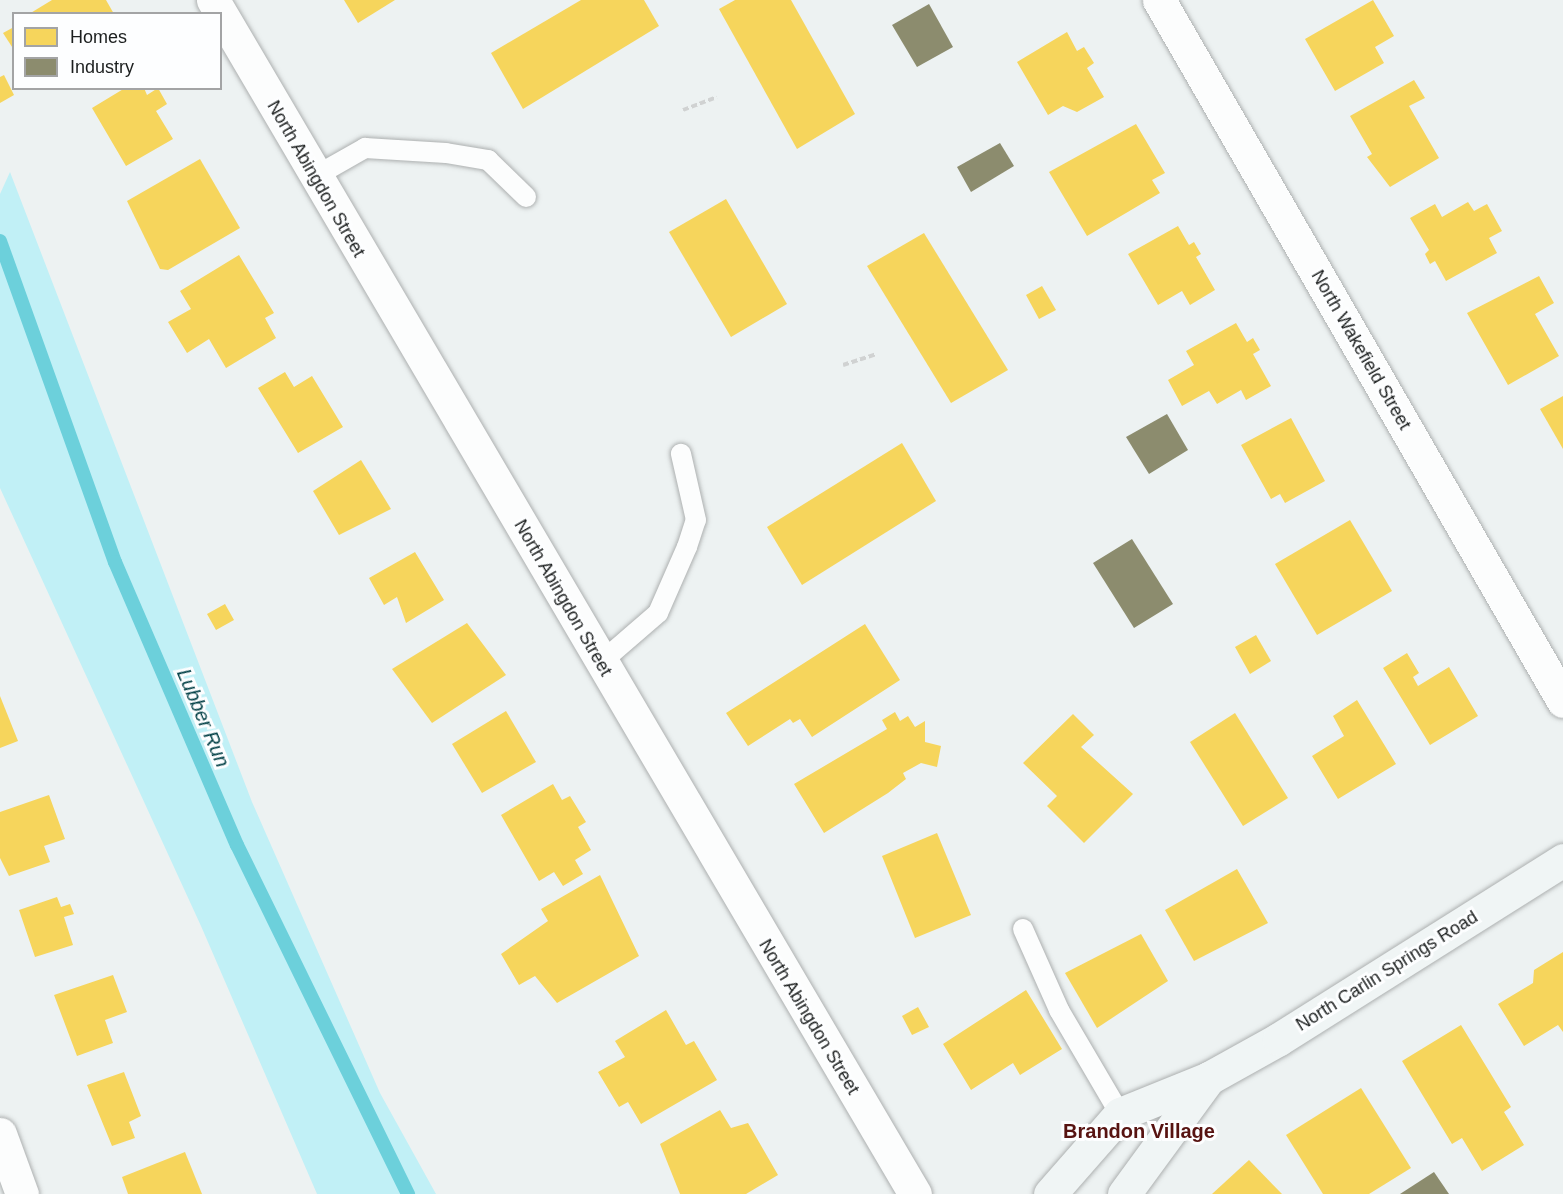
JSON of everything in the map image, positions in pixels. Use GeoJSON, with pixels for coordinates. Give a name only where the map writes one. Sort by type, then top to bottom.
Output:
{"type":"FeatureCollection","features":[{"type":"Feature","properties":{"kind":"main road","name":"North Carlin Springs Road"},"geometry":{"type":"LineString","coordinates":[[1050,1194],[1120,1114],[1209,1078],[1563,860]]}},
{"type":"Feature","properties":{"kind":"main road","name":"North Carlin Springs Road"},"geometry":{"type":"LineString","coordinates":[[1124,1194],[1209,1078]]}},
{"type":"Feature","properties":{"kind":"street","name":"North Wakefield Street"},"geometry":{"type":"LineString","coordinates":[[1159,0],[1563,701]]}},
{"type":"Feature","properties":{"kind":"street","name":"North Abingdon Street"},"geometry":{"type":"LineString","coordinates":[[222,16],[599,664],[915,1194]]}},
{"type":"Feature","properties":{"kind":"street"},"geometry":{"type":"LineString","coordinates":[[0,1134],[22,1194]]}},
{"type":"Feature","properties":{"kind":"lane"},"geometry":{"type":"LineString","coordinates":[[314,177],[365,148],[446,153],[488,160],[526,197]]}},
{"type":"Feature","properties":{"kind":"lane"},"geometry":{"type":"LineString","coordinates":[[599,664],[658,613],[687,547],[696,520],[681,454]]}},
{"type":"Feature","properties":{"kind":"lane"},"geometry":{"type":"LineString","coordinates":[[1023,929],[1059,1010],[1120,1114]]}},
{"type":"Feature","properties":{"kind":"path"},"geometry":{"type":"LineString","coordinates":[[683,110],[717,97]]}},
{"type":"Feature","properties":{"kind":"path"},"geometry":{"type":"LineString","coordinates":[[843,365],[876,354]]}},
{"type":"Feature","properties":{"kind":"shaded area"},"geometry":{"type":"Polygon","coordinates":[[[10,172],[252,802],[380,1093],[436,1194],[317,1194],[201,926],[0,488],[0,194],[10,172]]]}},
{"type":"Feature","properties":{"kind":"building: Homes"},"geometry":{"type":"Polygon","coordinates":[[[52,0],[106,0],[113,12],[32,12],[52,0]]]}},
{"type":"Feature","properties":{"kind":"building: Homes"},"geometry":{"type":"Polygon","coordinates":[[[344,0],[395,0],[358,23],[344,0]]]}},
{"type":"Feature","properties":{"kind":"building: Homes"},"geometry":{"type":"Polygon","coordinates":[[[581,0],[644,0],[659,26],[523,109],[491,53],[581,0]]]}},
{"type":"Feature","properties":{"kind":"building: Homes"},"geometry":{"type":"Polygon","coordinates":[[[735,0],[791,0],[855,114],[797,149],[719,9],[735,0]]]}},
{"type":"Feature","properties":{"kind":"building: Homes"},"geometry":{"type":"Polygon","coordinates":[[[1373,0],[1394,36],[1375,47],[1384,63],[1335,91],[1305,39],[1373,0]]]}},
{"type":"Feature","properties":{"kind":"building: Homes"},"geometry":{"type":"Polygon","coordinates":[[[12,28],[12,47],[3,33],[12,28]]]}},
{"type":"Feature","properties":{"kind":"building: Homes"},"geometry":{"type":"Polygon","coordinates":[[[1067,32],[1077,51],[1084,47],[1094,63],[1087,68],[1104,97],[1077,112],[1063,106],[1048,115],[1017,62],[1067,32]]]}},
{"type":"Feature","properties":{"kind":"building: Homes"},"geometry":{"type":"Polygon","coordinates":[[[4,75],[14,95],[0,103],[0,77],[4,75]]]}},
{"type":"Feature","properties":{"kind":"building: Homes"},"geometry":{"type":"Polygon","coordinates":[[[1414,80],[1425,98],[1409,106],[1439,158],[1390,187],[1367,157],[1372,154],[1350,116],[1414,80]]]}},
{"type":"Feature","properties":{"kind":"building: Homes"},"geometry":{"type":"Polygon","coordinates":[[[122,90],[145,90],[147,95],[159,90],[167,104],[156,111],[173,139],[126,166],[92,108],[122,90]]]}},
{"type":"Feature","properties":{"kind":"building: Homes"},"geometry":{"type":"Polygon","coordinates":[[[1136,124],[1165,173],[1152,180],[1160,193],[1087,236],[1049,172],[1136,124]]]}},
{"type":"Feature","properties":{"kind":"building: Homes"},"geometry":{"type":"Polygon","coordinates":[[[200,159],[240,228],[168,270],[160,269],[127,201],[200,159]]]}},
{"type":"Feature","properties":{"kind":"building: Homes"},"geometry":{"type":"Polygon","coordinates":[[[726,199],[787,304],[731,337],[669,232],[726,199]]]}},
{"type":"Feature","properties":{"kind":"building: Homes"},"geometry":{"type":"Polygon","coordinates":[[[1468,202],[1474,211],[1487,204],[1502,231],[1489,238],[1497,253],[1446,281],[1435,261],[1430,264],[1425,254],[1429,250],[1410,218],[1435,204],[1442,217],[1468,202]]]}},
{"type":"Feature","properties":{"kind":"building: Homes"},"geometry":{"type":"Polygon","coordinates":[[[1178,226],[1189,245],[1194,242],[1201,254],[1196,257],[1215,290],[1190,305],[1182,291],[1158,305],[1128,254],[1178,226]]]}},
{"type":"Feature","properties":{"kind":"building: Homes"},"geometry":{"type":"Polygon","coordinates":[[[924,233],[1008,370],[951,403],[867,266],[924,233]]]}},
{"type":"Feature","properties":{"kind":"building: Homes"},"geometry":{"type":"Polygon","coordinates":[[[239,255],[274,313],[265,318],[276,338],[226,368],[209,339],[187,353],[168,322],[191,309],[180,291],[239,255]]]}},
{"type":"Feature","properties":{"kind":"building: Homes"},"geometry":{"type":"Polygon","coordinates":[[[1539,276],[1554,303],[1535,314],[1559,356],[1508,385],[1467,313],[1539,276]]]}},
{"type":"Feature","properties":{"kind":"building: Homes"},"geometry":{"type":"Polygon","coordinates":[[[1042,286],[1056,310],[1039,319],[1026,295],[1042,286]]]}},
{"type":"Feature","properties":{"kind":"building: Homes"},"geometry":{"type":"Polygon","coordinates":[[[1236,323],[1247,342],[1253,338],[1260,350],[1253,354],[1271,386],[1246,400],[1241,390],[1217,404],[1209,391],[1182,406],[1168,380],[1194,365],[1186,351],[1236,323]]]}},
{"type":"Feature","properties":{"kind":"building: Homes"},"geometry":{"type":"Polygon","coordinates":[[[285,372],[294,387],[312,376],[343,427],[298,453],[258,388],[285,372]]]}},
{"type":"Feature","properties":{"kind":"building: Homes"},"geometry":{"type":"Polygon","coordinates":[[[1563,396],[1563,449],[1540,409],[1563,396]]]}},
{"type":"Feature","properties":{"kind":"building: Homes"},"geometry":{"type":"Polygon","coordinates":[[[1291,418],[1325,481],[1285,503],[1280,494],[1271,499],[1241,445],[1291,418]]]}},
{"type":"Feature","properties":{"kind":"building: Homes"},"geometry":{"type":"Polygon","coordinates":[[[902,443],[936,501],[802,585],[767,527],[902,443]]]}},
{"type":"Feature","properties":{"kind":"building: Homes"},"geometry":{"type":"Polygon","coordinates":[[[361,460],[391,509],[339,535],[313,491],[361,460]]]}},
{"type":"Feature","properties":{"kind":"building: Homes"},"geometry":{"type":"Polygon","coordinates":[[[1350,520],[1392,591],[1317,635],[1275,564],[1350,520]]]}},
{"type":"Feature","properties":{"kind":"building: Homes"},"geometry":{"type":"Polygon","coordinates":[[[415,552],[444,600],[406,623],[397,597],[384,605],[369,578],[415,552]]]}},
{"type":"Feature","properties":{"kind":"building: Homes"},"geometry":{"type":"Polygon","coordinates":[[[225,604],[234,620],[216,630],[207,614],[225,604]]]}},
{"type":"Feature","properties":{"kind":"building: Homes"},"geometry":{"type":"Polygon","coordinates":[[[467,623],[506,675],[432,723],[392,669],[467,623]]]}},
{"type":"Feature","properties":{"kind":"building: Homes"},"geometry":{"type":"Polygon","coordinates":[[[865,624],[900,680],[812,737],[800,719],[793,723],[790,719],[748,746],[726,713],[865,624]]]}},
{"type":"Feature","properties":{"kind":"building: Homes"},"geometry":{"type":"Polygon","coordinates":[[[1256,635],[1271,661],[1250,674],[1235,647],[1256,635]]]}},
{"type":"Feature","properties":{"kind":"building: Homes"},"geometry":{"type":"Polygon","coordinates":[[[1407,653],[1419,673],[1413,677],[1418,686],[1449,667],[1478,716],[1430,745],[1383,668],[1407,653]]]}},
{"type":"Feature","properties":{"kind":"building: Homes"},"geometry":{"type":"Polygon","coordinates":[[[0,696],[18,741],[0,748],[0,696]]]}},
{"type":"Feature","properties":{"kind":"building: Homes"},"geometry":{"type":"Polygon","coordinates":[[[1357,700],[1396,764],[1338,799],[1312,756],[1344,736],[1333,716],[1357,700]]]}},
{"type":"Feature","properties":{"kind":"building: Homes"},"geometry":{"type":"Polygon","coordinates":[[[506,711],[536,762],[482,793],[452,744],[506,711]]]}},
{"type":"Feature","properties":{"kind":"building: Homes"},"geometry":{"type":"Polygon","coordinates":[[[895,712],[900,721],[908,716],[915,727],[925,721],[925,742],[941,746],[937,767],[921,763],[903,773],[906,779],[888,793],[824,833],[794,784],[887,729],[882,720],[895,712]]]}},
{"type":"Feature","properties":{"kind":"building: Homes"},"geometry":{"type":"Polygon","coordinates":[[[1235,713],[1288,798],[1243,826],[1190,742],[1235,713]]]}},
{"type":"Feature","properties":{"kind":"building: Homes"},"geometry":{"type":"Polygon","coordinates":[[[1073,714],[1094,735],[1081,747],[1133,794],[1084,843],[1047,806],[1057,796],[1023,763],[1073,714]]]}},
{"type":"Feature","properties":{"kind":"building: Homes"},"geometry":{"type":"Polygon","coordinates":[[[553,784],[562,800],[570,796],[586,822],[578,827],[591,850],[575,860],[583,874],[563,886],[554,872],[539,881],[501,815],[553,784]]]}},
{"type":"Feature","properties":{"kind":"building: Homes"},"geometry":{"type":"Polygon","coordinates":[[[49,795],[65,839],[44,846],[50,862],[9,876],[0,858],[0,812],[49,795]]]}},
{"type":"Feature","properties":{"kind":"building: Homes"},"geometry":{"type":"Polygon","coordinates":[[[937,833],[971,915],[915,938],[882,856],[937,833]]]}},
{"type":"Feature","properties":{"kind":"building: Homes"},"geometry":{"type":"Polygon","coordinates":[[[1237,869],[1268,923],[1194,961],[1165,910],[1237,869]]]}},
{"type":"Feature","properties":{"kind":"building: Homes"},"geometry":{"type":"Polygon","coordinates":[[[600,875],[639,956],[557,1003],[535,976],[519,985],[501,954],[548,921],[541,909],[600,875]]]}},
{"type":"Feature","properties":{"kind":"building: Homes"},"geometry":{"type":"Polygon","coordinates":[[[57,897],[61,907],[70,904],[74,914],[64,917],[73,945],[35,957],[19,910],[57,897]]]}},
{"type":"Feature","properties":{"kind":"building: Homes"},"geometry":{"type":"Polygon","coordinates":[[[1141,934],[1168,981],[1097,1028],[1065,973],[1141,934]]]}},
{"type":"Feature","properties":{"kind":"building: Homes"},"geometry":{"type":"Polygon","coordinates":[[[1563,952],[1563,1032],[1558,1025],[1524,1046],[1498,1004],[1533,983],[1534,970],[1563,952]]]}},
{"type":"Feature","properties":{"kind":"building: Homes"},"geometry":{"type":"Polygon","coordinates":[[[113,975],[127,1012],[105,1020],[113,1043],[77,1056],[54,995],[113,975]]]}},
{"type":"Feature","properties":{"kind":"building: Homes"},"geometry":{"type":"Polygon","coordinates":[[[1026,990],[1062,1049],[1020,1075],[1013,1063],[971,1090],[943,1044],[1026,990]]]}},
{"type":"Feature","properties":{"kind":"building: Homes"},"geometry":{"type":"Polygon","coordinates":[[[918,1007],[929,1027],[912,1035],[902,1016],[918,1007]]]}},
{"type":"Feature","properties":{"kind":"building: Homes"},"geometry":{"type":"Polygon","coordinates":[[[666,1010],[686,1045],[694,1041],[717,1080],[641,1124],[628,1102],[619,1107],[598,1072],[625,1057],[615,1041],[666,1010]]]}},
{"type":"Feature","properties":{"kind":"building: Homes"},"geometry":{"type":"Polygon","coordinates":[[[1461,1025],[1511,1107],[1504,1112],[1524,1145],[1482,1171],[1462,1138],[1452,1144],[1402,1061],[1461,1025]]]}},
{"type":"Feature","properties":{"kind":"building: Homes"},"geometry":{"type":"Polygon","coordinates":[[[124,1072],[141,1116],[129,1122],[135,1138],[112,1146],[87,1085],[124,1072]]]}},
{"type":"Feature","properties":{"kind":"building: Homes"},"geometry":{"type":"Polygon","coordinates":[[[1361,1088],[1411,1168],[1369,1194],[1323,1194],[1286,1135],[1361,1088]]]}},
{"type":"Feature","properties":{"kind":"building: Homes"},"geometry":{"type":"Polygon","coordinates":[[[720,1110],[731,1128],[748,1123],[778,1175],[746,1194],[680,1194],[660,1144],[720,1110]]]}},
{"type":"Feature","properties":{"kind":"building: Homes"},"geometry":{"type":"Polygon","coordinates":[[[185,1152],[202,1194],[128,1194],[122,1177],[185,1152]]]}},
{"type":"Feature","properties":{"kind":"building: Homes"},"geometry":{"type":"Polygon","coordinates":[[[1249,1160],[1282,1194],[1212,1194],[1249,1160]]]}},
{"type":"Feature","properties":{"kind":"building: Industry"},"geometry":{"type":"Polygon","coordinates":[[[929,4],[953,47],[917,67],[892,25],[929,4]]]}},
{"type":"Feature","properties":{"kind":"building: Industry"},"geometry":{"type":"Polygon","coordinates":[[[1000,143],[1014,166],[971,192],[957,167],[1000,143]]]}},
{"type":"Feature","properties":{"kind":"building: Industry"},"geometry":{"type":"Polygon","coordinates":[[[1167,414],[1188,450],[1149,474],[1126,437],[1167,414]]]}},
{"type":"Feature","properties":{"kind":"building: Industry"},"geometry":{"type":"Polygon","coordinates":[[[1132,539],[1173,604],[1134,628],[1093,563],[1132,539]]]}},
{"type":"Feature","properties":{"kind":"building: Industry"},"geometry":{"type":"Polygon","coordinates":[[[1434,1172],[1449,1194],[1400,1194],[1434,1172]]]}},
{"type":"Feature","properties":{"kind":"waterway","name":"Lubber Run"},"geometry":{"type":"LineString","coordinates":[[0,241],[115,562],[237,845],[408,1194]]}},
{"type":"Feature","properties":{"kind":"district","name":"Brandon Village"},"geometry":{"type":"Point","coordinates":[1139,1131]}}]}
